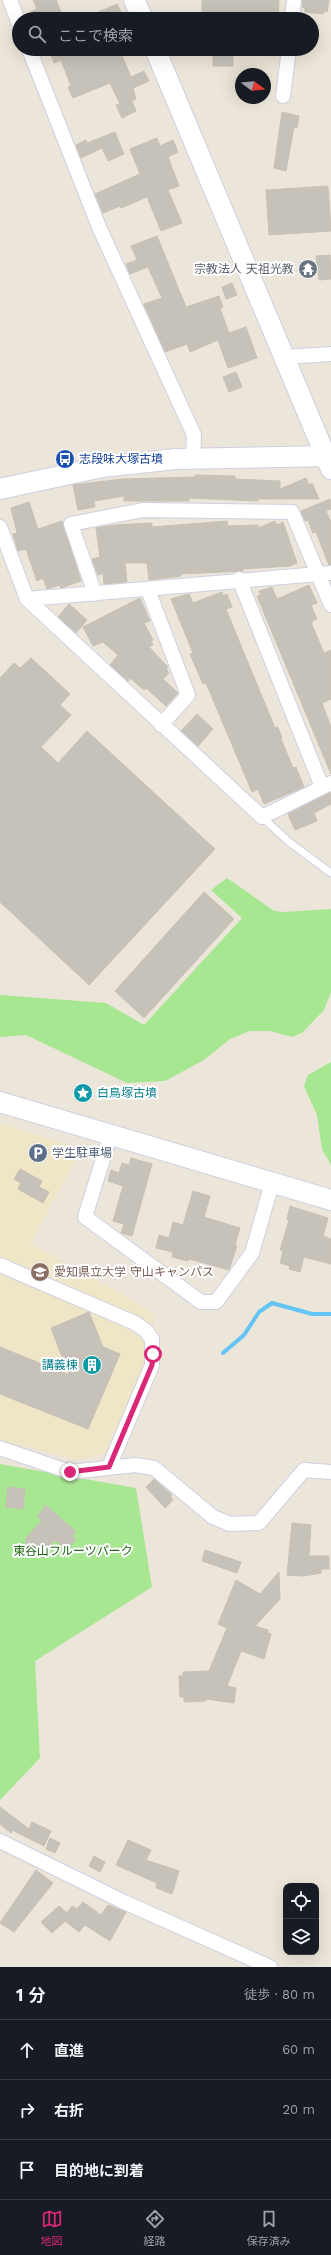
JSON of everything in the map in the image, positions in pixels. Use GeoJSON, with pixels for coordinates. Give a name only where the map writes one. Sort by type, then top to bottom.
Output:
{"type":"FeatureCollection","features":[{"type":"Feature","properties":{"kind":"street"},"geometry":{"type":"LineString","coordinates":[[10,0],[14,12]]}},
{"type":"Feature","properties":{"kind":"street"},"geometry":{"type":"LineString","coordinates":[[134,0],[140,12]]}},
{"type":"Feature","properties":{"kind":"street"},"geometry":{"type":"LineString","coordinates":[[293,12],[294,0]]}},
{"type":"Feature","properties":{"kind":"street"},"geometry":{"type":"LineString","coordinates":[[32,56],[99,226],[194,435],[193,459]]}},
{"type":"Feature","properties":{"kind":"street"},"geometry":{"type":"LineString","coordinates":[[0,489],[102,467],[176,459],[329,460],[284,357],[158,56]]}},
{"type":"Feature","properties":{"kind":"street"},"geometry":{"type":"LineString","coordinates":[[283,96],[288,56]]}},
{"type":"Feature","properties":{"kind":"street"},"geometry":{"type":"LineString","coordinates":[[284,357],[331,354]]}},
{"type":"Feature","properties":{"kind":"street"},"geometry":{"type":"LineString","coordinates":[[95,594],[71,524],[143,510],[292,512],[324,573],[331,605]]}},
{"type":"Feature","properties":{"kind":"street"},"geometry":{"type":"LineString","coordinates":[[0,527],[27,599],[161,725],[262,817],[327,785],[239,579]]}},
{"type":"Feature","properties":{"kind":"street"},"geometry":{"type":"LineString","coordinates":[[27,599],[148,590],[239,579],[324,573]]}},
{"type":"Feature","properties":{"kind":"street"},"geometry":{"type":"LineString","coordinates":[[148,590],[188,695],[161,725]]}},
{"type":"Feature","properties":{"kind":"street"},"geometry":{"type":"LineString","coordinates":[[0,1102],[331,1200]]}},
{"type":"Feature","properties":{"kind":"street"},"geometry":{"type":"LineString","coordinates":[[111,1134],[85,1217],[201,1302],[216,1302],[252,1253],[272,1183]]}},
{"type":"Feature","properties":{"kind":"street"},"geometry":{"type":"LineString","coordinates":[[0,1266],[135,1323],[146,1331],[152,1339],[152,1365],[109,1467]]}},
{"type":"Feature","properties":{"kind":"street"},"geometry":{"type":"LineString","coordinates":[[0,1448],[70,1472],[135,1464],[154,1468],[212,1517],[230,1524],[243,1525],[259,1523],[304,1470],[331,1472]]}},
{"type":"Feature","properties":{"kind":"street"},"geometry":{"type":"LineString","coordinates":[[0,1841],[124,1902],[270,1967]]}},
{"type":"Feature","properties":{"kind":"lane"},"geometry":{"type":"LineString","coordinates":[[262,817],[289,842],[331,873]]}},
{"type":"Feature","properties":{"kind":"shaded area","name":"愛知県立大学 守山キャンパス"},"geometry":{"type":"Polygon","coordinates":[[[0,1123],[81,1149],[31,1244],[131,1299],[154,1315],[147,1358],[105,1453],[77,1460],[0,1440],[0,1123]]]}},
{"type":"Feature","properties":{"kind":"green space"},"geometry":{"type":"Polygon","coordinates":[[[227,878],[274,911],[284,912],[331,909],[331,992],[324,1010],[302,1033],[292,1037],[270,1031],[250,1031],[230,1039],[204,1060],[165,1081],[127,1083],[26,1035],[0,1037],[0,995],[106,1003],[144,1025],[242,918],[211,890],[227,878]]]}},
{"type":"Feature","properties":{"kind":"green space"},"geometry":{"type":"Polygon","coordinates":[[[331,1062],[331,1165],[322,1149],[317,1115],[304,1086],[308,1075],[331,1062]]]}},
{"type":"Feature","properties":{"kind":"green space","name":"東谷山フルーツパーク"},"geometry":{"type":"Polygon","coordinates":[[[0,1464],[136,1488],[152,1587],[35,1661],[40,1758],[0,1800],[0,1464]]]}},
{"type":"Feature","properties":{"kind":"building"},"geometry":{"type":"Polygon","coordinates":[[[33,0],[56,0],[61,12],[31,12],[37,9],[33,0]]]}},
{"type":"Feature","properties":{"kind":"building"},"geometry":{"type":"Polygon","coordinates":[[[202,0],[279,0],[278,12],[202,12],[202,0]]]}},
{"type":"Feature","properties":{"kind":"building"},"geometry":{"type":"Polygon","coordinates":[[[302,0],[329,0],[327,12],[324,11],[323,14],[319,14],[319,12],[305,12],[305,8],[302,7],[302,0]]]}},
{"type":"Feature","properties":{"kind":"building"},"geometry":{"type":"Polygon","coordinates":[[[117,4],[121,12],[98,12],[117,4]]]}},
{"type":"Feature","properties":{"kind":"building"},"geometry":{"type":"Polygon","coordinates":[[[52,56],[122,56],[131,77],[144,71],[149,81],[133,88],[136,99],[132,101],[136,111],[122,118],[116,105],[120,104],[110,83],[73,98],[68,87],[71,86],[61,60],[54,63],[52,56]]]}},
{"type":"Feature","properties":{"kind":"building"},"geometry":{"type":"Polygon","coordinates":[[[213,56],[233,56],[233,66],[213,66],[213,56]]]}},
{"type":"Feature","properties":{"kind":"building"},"geometry":{"type":"Polygon","coordinates":[[[282,112],[299,116],[297,128],[294,127],[286,171],[274,168],[282,112]]]}},
{"type":"Feature","properties":{"kind":"building"},"geometry":{"type":"Polygon","coordinates":[[[115,132],[124,154],[108,161],[102,148],[81,158],[76,145],[86,140],[87,143],[115,132]]]}},
{"type":"Feature","properties":{"kind":"building"},"geometry":{"type":"Polygon","coordinates":[[[157,138],[160,146],[173,140],[178,152],[168,157],[179,186],[168,190],[182,223],[161,231],[147,197],[121,208],[120,206],[103,213],[95,194],[140,174],[130,149],[157,138]]]}},
{"type":"Feature","properties":{"kind":"building"},"geometry":{"type":"Polygon","coordinates":[[[328,186],[331,231],[269,235],[266,190],[328,186]]]}},
{"type":"Feature","properties":{"kind":"building"},"geometry":{"type":"Polygon","coordinates":[[[157,236],[186,307],[219,296],[223,307],[220,308],[229,333],[246,327],[257,358],[228,368],[218,340],[190,352],[187,344],[165,352],[144,304],[162,298],[148,267],[130,274],[126,264],[137,260],[131,246],[157,236]]]}},
{"type":"Feature","properties":{"kind":"building"},"geometry":{"type":"Polygon","coordinates":[[[330,255],[331,279],[319,280],[316,256],[330,255]]]}},
{"type":"Feature","properties":{"kind":"building"},"geometry":{"type":"Polygon","coordinates":[[[232,283],[237,295],[226,299],[222,287],[232,283]]]}},
{"type":"Feature","properties":{"kind":"building"},"geometry":{"type":"Polygon","coordinates":[[[236,372],[242,387],[229,392],[223,377],[236,372]]]}},
{"type":"Feature","properties":{"kind":"building"},"geometry":{"type":"Polygon","coordinates":[[[195,475],[235,476],[235,479],[280,481],[280,489],[306,478],[309,485],[312,483],[319,499],[258,499],[258,501],[189,498],[189,501],[124,501],[124,496],[94,501],[95,507],[78,510],[73,485],[122,479],[195,477],[195,475]]]}},
{"type":"Feature","properties":{"kind":"building"},"geometry":{"type":"Polygon","coordinates":[[[330,499],[331,509],[326,511],[331,522],[331,565],[329,565],[316,532],[313,533],[308,520],[305,521],[301,511],[330,499]]]}},
{"type":"Feature","properties":{"kind":"building"},"geometry":{"type":"Polygon","coordinates":[[[29,502],[38,529],[62,521],[81,581],[61,588],[60,585],[47,589],[43,578],[37,581],[26,549],[18,551],[13,534],[17,533],[11,508],[29,502]]]}},
{"type":"Feature","properties":{"kind":"building"},"geometry":{"type":"Polygon","coordinates":[[[227,521],[228,526],[258,525],[258,528],[275,521],[277,525],[283,522],[297,563],[290,566],[243,569],[243,571],[181,574],[181,576],[149,580],[147,563],[125,563],[127,582],[104,584],[103,573],[98,575],[92,559],[100,557],[96,528],[115,525],[152,523],[152,527],[227,521]]]}},
{"type":"Feature","properties":{"kind":"building"},"geometry":{"type":"Polygon","coordinates":[[[309,585],[317,603],[311,605],[317,619],[312,621],[312,625],[324,653],[331,650],[331,699],[322,703],[331,727],[331,774],[257,596],[261,595],[259,591],[272,587],[277,599],[309,585]]]}},
{"type":"Feature","properties":{"kind":"building"},"geometry":{"type":"Polygon","coordinates":[[[222,592],[223,596],[227,594],[232,607],[226,609],[275,728],[278,727],[282,738],[281,739],[293,768],[296,767],[304,787],[264,804],[258,789],[252,792],[206,683],[203,684],[190,654],[193,653],[171,599],[189,594],[193,603],[222,592]]]}},
{"type":"Feature","properties":{"kind":"building"},"geometry":{"type":"Polygon","coordinates":[[[140,598],[150,621],[144,623],[153,640],[151,641],[153,645],[149,647],[168,667],[166,669],[169,673],[163,679],[178,693],[166,706],[146,688],[144,690],[130,678],[128,681],[110,665],[118,655],[103,642],[93,646],[83,627],[140,598]]]}},
{"type":"Feature","properties":{"kind":"building"},"geometry":{"type":"Polygon","coordinates":[[[69,604],[87,620],[76,633],[58,617],[69,604]]]}},
{"type":"Feature","properties":{"kind":"building"},"geometry":{"type":"Polygon","coordinates":[[[31,658],[70,694],[60,705],[71,715],[41,747],[58,763],[87,731],[215,849],[89,985],[0,902],[0,678],[14,663],[20,668],[31,658]]]}},
{"type":"Feature","properties":{"kind":"building"},"geometry":{"type":"Polygon","coordinates":[[[197,714],[213,729],[198,746],[181,731],[197,714]]]}},
{"type":"Feature","properties":{"kind":"building"},"geometry":{"type":"Polygon","coordinates":[[[331,792],[331,804],[314,813],[317,821],[295,830],[288,814],[331,792]]]}},
{"type":"Feature","properties":{"kind":"building"},"geometry":{"type":"Polygon","coordinates":[[[204,892],[234,919],[144,1018],[115,991],[204,892]]]}},
{"type":"Feature","properties":{"kind":"building"},"geometry":{"type":"Polygon","coordinates":[[[131,1158],[152,1164],[132,1236],[121,1233],[124,1224],[113,1221],[123,1186],[108,1181],[111,1170],[119,1173],[122,1163],[129,1165],[131,1158]]]}},
{"type":"Feature","properties":{"kind":"building"},"geometry":{"type":"Polygon","coordinates":[[[20,1169],[42,1181],[39,1187],[49,1192],[43,1203],[18,1189],[21,1183],[14,1179],[20,1169]]]}},
{"type":"Feature","properties":{"kind":"building"},"geometry":{"type":"Polygon","coordinates":[[[193,1191],[210,1196],[204,1217],[240,1228],[235,1245],[237,1246],[229,1270],[189,1259],[188,1261],[172,1257],[173,1252],[156,1248],[159,1235],[169,1238],[173,1222],[183,1225],[193,1191]]]}},
{"type":"Feature","properties":{"kind":"building"},"geometry":{"type":"Polygon","coordinates":[[[290,1206],[328,1218],[323,1236],[331,1239],[331,1264],[304,1257],[300,1272],[289,1269],[290,1266],[280,1263],[283,1251],[280,1250],[289,1220],[287,1219],[290,1206]]]}},
{"type":"Feature","properties":{"kind":"building","name":"講義棟"},"geometry":{"type":"Polygon","coordinates":[[[89,1312],[103,1347],[120,1354],[88,1429],[0,1394],[0,1347],[69,1375],[51,1328],[89,1312]]]}},
{"type":"Feature","properties":{"kind":"building"},"geometry":{"type":"Polygon","coordinates":[[[154,1479],[172,1495],[170,1496],[173,1500],[165,1508],[146,1487],[154,1479]]]}},
{"type":"Feature","properties":{"kind":"building"},"geometry":{"type":"Polygon","coordinates":[[[8,1487],[25,1489],[23,1509],[6,1507],[8,1487]]]}},
{"type":"Feature","properties":{"kind":"building"},"geometry":{"type":"Polygon","coordinates":[[[46,1505],[76,1532],[72,1536],[76,1539],[67,1550],[55,1540],[40,1558],[36,1554],[33,1558],[22,1548],[27,1541],[25,1539],[42,1520],[37,1516],[46,1505]]]}},
{"type":"Feature","properties":{"kind":"building"},"geometry":{"type":"Polygon","coordinates":[[[292,1523],[311,1525],[309,1556],[329,1556],[329,1569],[321,1569],[321,1573],[304,1576],[287,1575],[292,1523]]]}},
{"type":"Feature","properties":{"kind":"building"},"geometry":{"type":"Polygon","coordinates":[[[205,1550],[241,1562],[237,1573],[202,1561],[205,1550]]]}},
{"type":"Feature","properties":{"kind":"building"},"geometry":{"type":"Polygon","coordinates":[[[279,1572],[280,1599],[255,1626],[268,1630],[268,1633],[271,1634],[264,1659],[241,1651],[227,1686],[236,1688],[234,1703],[206,1699],[206,1701],[184,1702],[184,1697],[180,1697],[179,1676],[183,1676],[183,1672],[209,1671],[227,1628],[218,1624],[236,1580],[260,1594],[279,1572]]]}},
{"type":"Feature","properties":{"kind":"building"},"geometry":{"type":"Polygon","coordinates":[[[0,1807],[29,1829],[32,1822],[51,1831],[44,1846],[12,1830],[11,1833],[0,1824],[0,1807]]]}},
{"type":"Feature","properties":{"kind":"building"},"geometry":{"type":"Polygon","coordinates":[[[50,1838],[60,1843],[55,1853],[46,1849],[50,1838]]]}},
{"type":"Feature","properties":{"kind":"building"},"geometry":{"type":"Polygon","coordinates":[[[128,1840],[151,1850],[146,1860],[179,1871],[172,1894],[156,1888],[157,1883],[116,1865],[128,1840]]]}},
{"type":"Feature","properties":{"kind":"building"},"geometry":{"type":"Polygon","coordinates":[[[94,1856],[105,1862],[100,1872],[89,1866],[94,1856]]]}},
{"type":"Feature","properties":{"kind":"building"},"geometry":{"type":"Polygon","coordinates":[[[36,1870],[53,1883],[14,1932],[0,1923],[36,1870]]]}},
{"type":"Feature","properties":{"kind":"building"},"geometry":{"type":"Polygon","coordinates":[[[83,1902],[101,1915],[108,1905],[126,1912],[110,1941],[85,1925],[79,1932],[65,1921],[52,1933],[41,1922],[59,1906],[67,1913],[72,1906],[77,1909],[83,1902]]]}},
{"type":"Feature","properties":{"kind":"waterway"},"geometry":{"type":"LineString","coordinates":[[223,1353],[244,1335],[259,1312],[272,1303],[312,1314],[331,1314]]}},
{"type":"Feature","properties":{"kind":"place","name":"宗教法人 天祖光教"},"geometry":{"type":"Point","coordinates":[308,269]}},
{"type":"Feature","properties":{"kind":"place","name":"志段味大塚古墳"},"geometry":{"type":"Point","coordinates":[65,459]}},
{"type":"Feature","properties":{"kind":"place","name":"白鳥塚古墳"},"geometry":{"type":"Point","coordinates":[83,1093]}},
{"type":"Feature","properties":{"kind":"place","name":"学生駐車場"},"geometry":{"type":"Point","coordinates":[38,1153]}},
{"type":"Feature","properties":{"kind":"place","name":"愛知県立大学 守山キャンパス"},"geometry":{"type":"Point","coordinates":[40,1272]}},
{"type":"Feature","properties":{"kind":"place","name":"講義棟"},"geometry":{"type":"Point","coordinates":[92,1365]}},
{"type":"Feature","properties":{"kind":"route"},"geometry":{"type":"LineString","coordinates":[[70,1472],[109,1467],[152,1365],[153,1354]]}}]}
